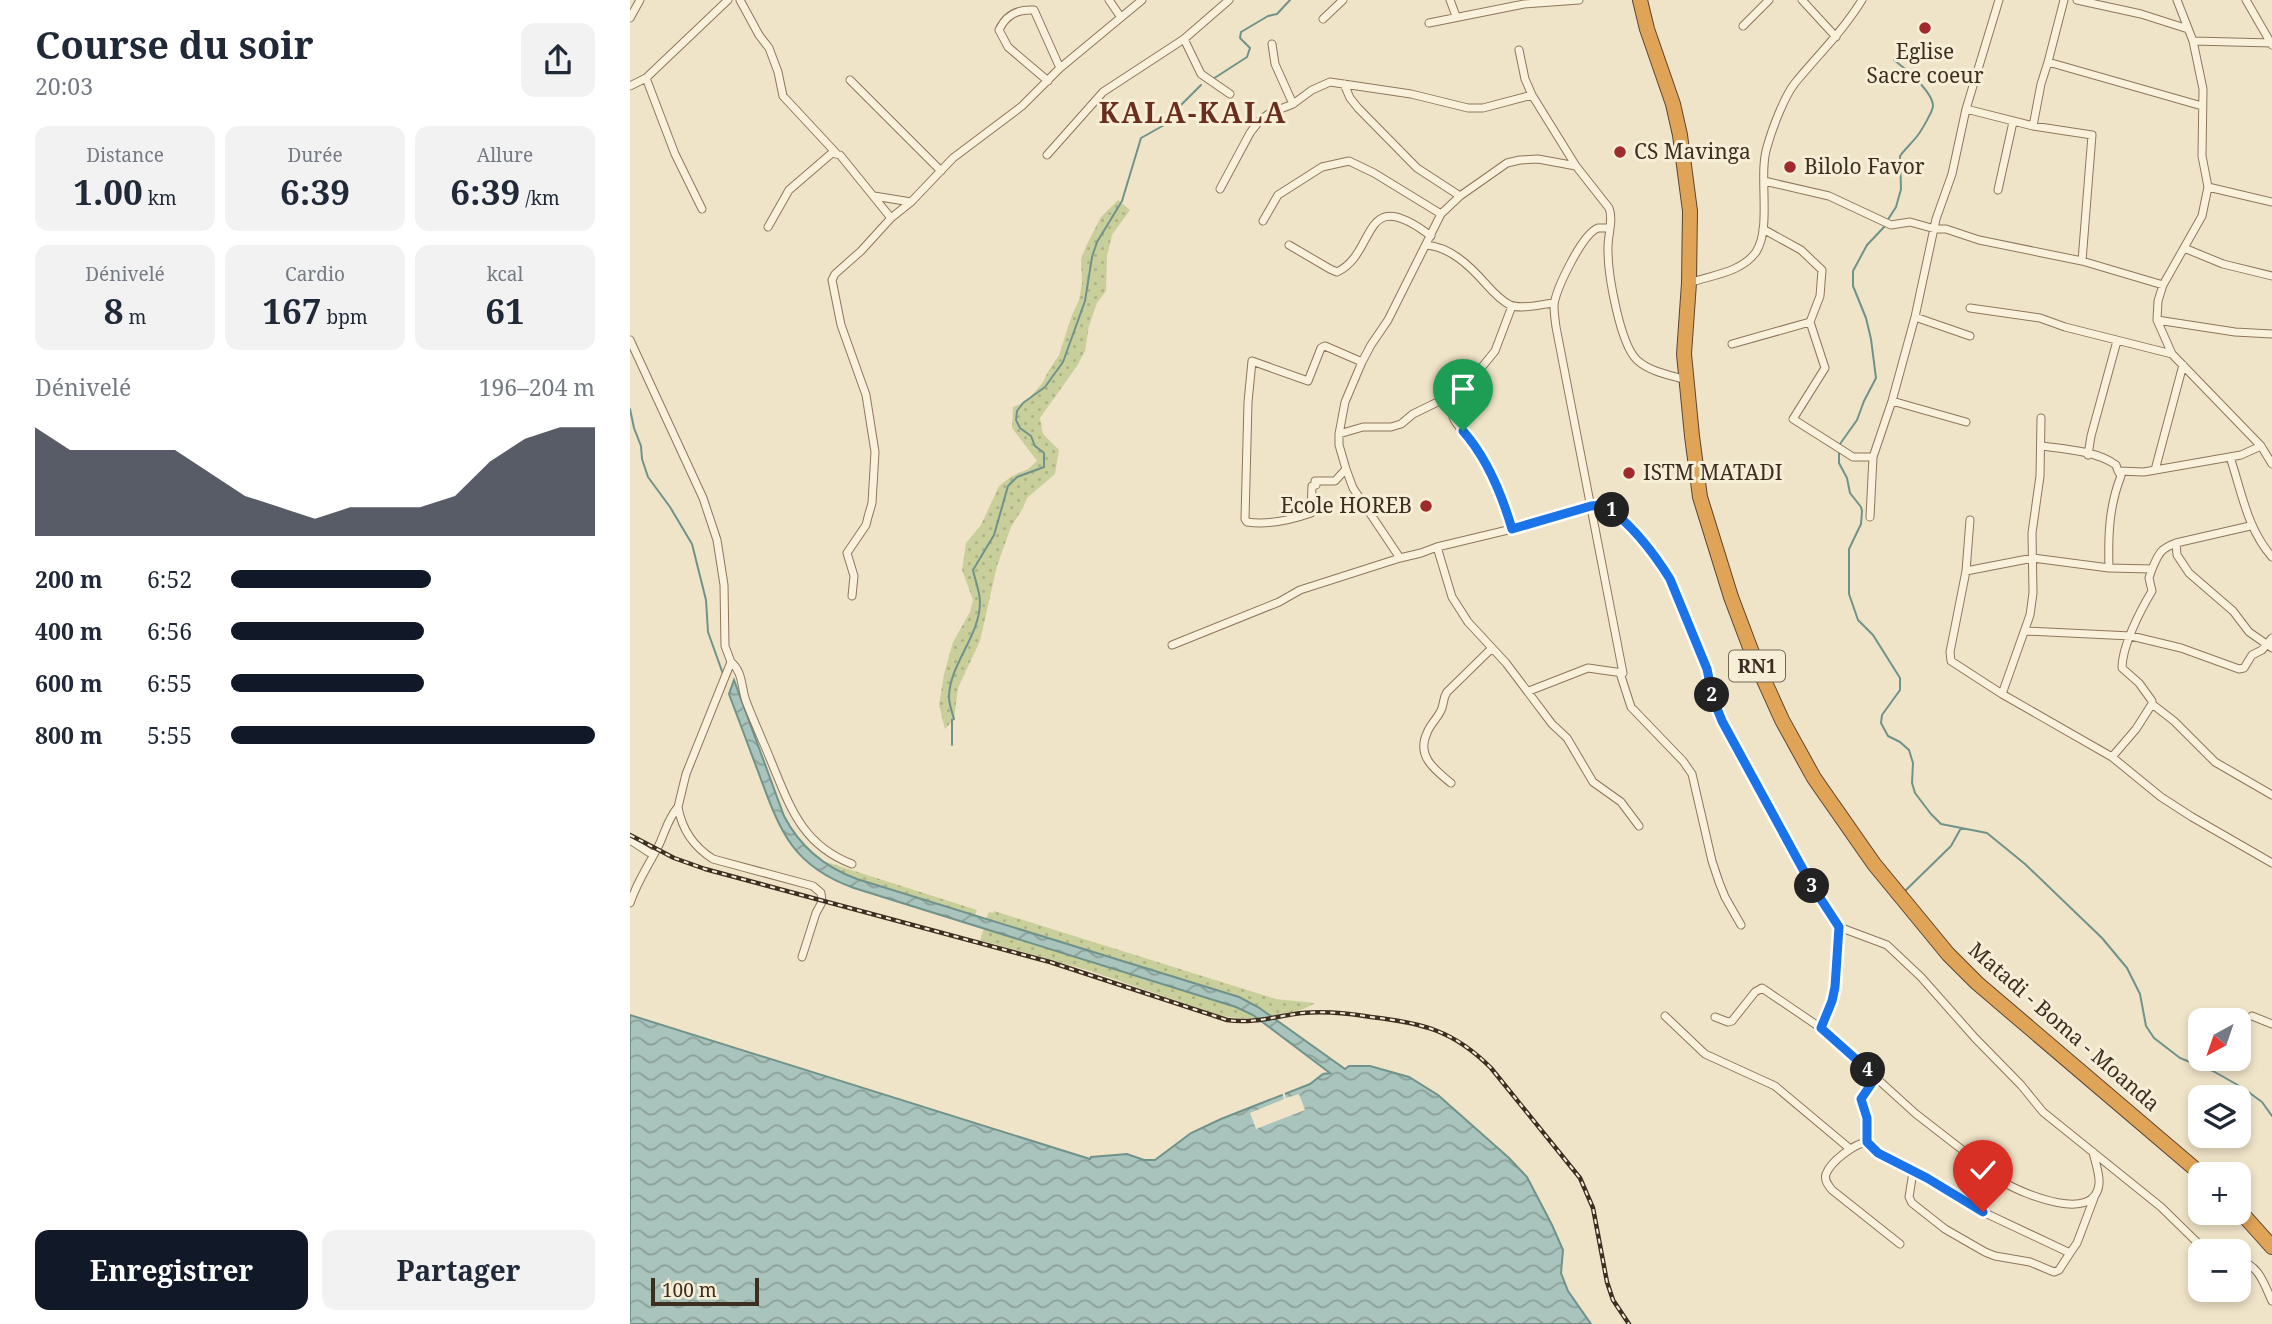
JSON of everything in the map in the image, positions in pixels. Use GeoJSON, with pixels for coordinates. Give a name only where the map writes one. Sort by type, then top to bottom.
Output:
{"type":"FeatureCollection","features":[{"type":"Feature","properties":{"kind":"highway","name":"Matadi - Boma - Moanda"},"geometry":{"type":"LineString","coordinates":[[1640,0],[1673,104],[1690,211],[1684,354],[1700,497],[1728,586],[1770,695],[1814,778],[1874,864],[1958,964],[2188,1163]]}},
{"type":"Feature","properties":{"kind":"highway"},"geometry":{"type":"LineString","coordinates":[[2251,1224],[2272,1247]]}},
{"type":"Feature","properties":{"kind":"street"},"geometry":{"type":"LineString","coordinates":[[630,18],[640,0]]}},
{"type":"Feature","properties":{"kind":"street"},"geometry":{"type":"LineString","coordinates":[[630,86],[646,78],[728,0]]}},
{"type":"Feature","properties":{"kind":"street"},"geometry":{"type":"LineString","coordinates":[[740,0],[752,24],[769,48],[785,100],[835,153],[840,155],[891,218]]}},
{"type":"Feature","properties":{"kind":"street"},"geometry":{"type":"LineString","coordinates":[[1030,0],[1060,68]]}},
{"type":"Feature","properties":{"kind":"street"},"geometry":{"type":"LineString","coordinates":[[1109,0],[1120,16]]}},
{"type":"Feature","properties":{"kind":"street"},"geometry":{"type":"LineString","coordinates":[[852,596],[854,576],[847,553],[866,525],[870,510],[875,452],[866,395],[841,325],[832,280],[891,218],[974,141],[1022,106],[1060,68],[1142,0]]}},
{"type":"Feature","properties":{"kind":"street"},"geometry":{"type":"LineString","coordinates":[[1047,155],[1103,92],[1184,39],[1229,0]]}},
{"type":"Feature","properties":{"kind":"street"},"geometry":{"type":"LineString","coordinates":[[1323,19],[1343,0]]}},
{"type":"Feature","properties":{"kind":"street"},"geometry":{"type":"LineString","coordinates":[[1450,0],[1456,16]]}},
{"type":"Feature","properties":{"kind":"street"},"geometry":{"type":"LineString","coordinates":[[1429,23],[1524,2],[1579,0]]}},
{"type":"Feature","properties":{"kind":"street"},"geometry":{"type":"LineString","coordinates":[[1743,26],[1769,0]]}},
{"type":"Feature","properties":{"kind":"street"},"geometry":{"type":"LineString","coordinates":[[1802,0],[1836,37]]}},
{"type":"Feature","properties":{"kind":"street"},"geometry":{"type":"LineString","coordinates":[[1689,283],[1729,271],[1749,259],[1760,243],[1763,229],[1766,149],[1794,85],[1836,37],[1862,0]]}},
{"type":"Feature","properties":{"kind":"street"},"geometry":{"type":"LineString","coordinates":[[1870,516],[1873,457],[1892,401],[1915,317],[1936,219],[1952,174],[1966,109],[1999,0]]}},
{"type":"Feature","properties":{"kind":"street"},"geometry":{"type":"LineString","coordinates":[[2033,126],[2041,84],[2064,0]]}},
{"type":"Feature","properties":{"kind":"street"},"geometry":{"type":"LineString","coordinates":[[2077,0],[2141,14],[2188,29]]}},
{"type":"Feature","properties":{"kind":"street"},"geometry":{"type":"LineString","coordinates":[[2177,0],[2193,41],[2203,89],[2202,156],[2208,187],[2202,216],[2163,285],[2158,301],[2157,320],[2172,354],[2261,446],[2272,464]]}},
{"type":"Feature","properties":{"kind":"street"},"geometry":{"type":"LineString","coordinates":[[2246,0],[2272,44]]}},
{"type":"Feature","properties":{"kind":"street"},"geometry":{"type":"LineString","coordinates":[[1034,10],[1022,9],[1015,12],[999,30],[1008,47],[1048,81]]}},
{"type":"Feature","properties":{"kind":"street"},"geometry":{"type":"LineString","coordinates":[[1184,39],[1202,74],[1230,94]]}},
{"type":"Feature","properties":{"kind":"street"},"geometry":{"type":"LineString","coordinates":[[2193,41],[2272,44]]}},
{"type":"Feature","properties":{"kind":"street"},"geometry":{"type":"LineString","coordinates":[[1272,44],[1275,64],[1293,104]]}},
{"type":"Feature","properties":{"kind":"street"},"geometry":{"type":"LineString","coordinates":[[1519,50],[1525,79],[1532,95],[1576,166],[1612,215],[1609,228],[1610,265],[1618,314],[1628,347],[1644,365],[1687,380]]}},
{"type":"Feature","properties":{"kind":"street"},"geometry":{"type":"LineString","coordinates":[[2048,62],[2203,106]]}},
{"type":"Feature","properties":{"kind":"street"},"geometry":{"type":"LineString","coordinates":[[646,78],[675,154],[702,209]]}},
{"type":"Feature","properties":{"kind":"street"},"geometry":{"type":"LineString","coordinates":[[850,80],[941,171]]}},
{"type":"Feature","properties":{"kind":"street"},"geometry":{"type":"LineString","coordinates":[[1220,189],[1250,133],[1260,120],[1293,104],[1323,84],[1330,82],[1411,94],[1468,107],[1500,104],[1532,95]]}},
{"type":"Feature","properties":{"kind":"street"},"geometry":{"type":"LineString","coordinates":[[1344,84],[1357,108],[1417,168],[1460,195]]}},
{"type":"Feature","properties":{"kind":"street"},"geometry":{"type":"LineString","coordinates":[[1966,109],[2013,122],[2092,135],[2082,261]]}},
{"type":"Feature","properties":{"kind":"street"},"geometry":{"type":"LineString","coordinates":[[1998,190],[2013,122]]}},
{"type":"Feature","properties":{"kind":"street"},"geometry":{"type":"LineString","coordinates":[[768,227],[789,190],[835,153]]}},
{"type":"Feature","properties":{"kind":"street"},"geometry":{"type":"LineString","coordinates":[[1400,558],[1353,488],[1339,434],[1345,402],[1362,362],[1388,320],[1441,214],[1460,195],[1507,163],[1538,159],[1576,166]]}},
{"type":"Feature","properties":{"kind":"street"},"geometry":{"type":"LineString","coordinates":[[1263,221],[1278,195],[1322,167],[1349,161],[1441,214]]}},
{"type":"Feature","properties":{"kind":"street"},"geometry":{"type":"LineString","coordinates":[[1764,181],[1829,196],[1891,225],[1910,222],[1946,229],[1979,240],[2082,261],[2163,285]]}},
{"type":"Feature","properties":{"kind":"street"},"geometry":{"type":"LineString","coordinates":[[2208,187],[2272,202]]}},
{"type":"Feature","properties":{"kind":"street"},"geometry":{"type":"LineString","coordinates":[[874,196],[911,202]]}},
{"type":"Feature","properties":{"kind":"street"},"geometry":{"type":"LineString","coordinates":[[1289,245],[1337,272],[1348,267],[1370,230],[1387,216],[1393,215],[1411,221],[1431,236]]}},
{"type":"Feature","properties":{"kind":"street"},"geometry":{"type":"LineString","coordinates":[[1609,228],[1598,228],[1583,242],[1572,259],[1554,303],[1556,327],[1623,673],[1620,673],[1631,707],[1684,761],[1692,774],[1712,860],[1725,897],[1741,925]]}},
{"type":"Feature","properties":{"kind":"street"},"geometry":{"type":"LineString","coordinates":[[1763,229],[1801,250],[1822,270],[1820,296],[1810,322],[1825,368],[1794,419],[1853,457],[1873,457]]}},
{"type":"Feature","properties":{"kind":"street"},"geometry":{"type":"LineString","coordinates":[[1426,245],[1440,246],[1460,259],[1498,297],[1512,306],[1554,303]]}},
{"type":"Feature","properties":{"kind":"street"},"geometry":{"type":"LineString","coordinates":[[2184,248],[2223,264],[2272,276]]}},
{"type":"Feature","properties":{"kind":"street"},"geometry":{"type":"LineString","coordinates":[[1339,434],[1363,427],[1391,427],[1401,424],[1413,414],[1454,394],[1473,379],[1495,351],[1512,306]]}},
{"type":"Feature","properties":{"kind":"street"},"geometry":{"type":"LineString","coordinates":[[1970,308],[2040,318],[2172,354]]}},
{"type":"Feature","properties":{"kind":"street"},"geometry":{"type":"LineString","coordinates":[[1915,317],[1970,336]]}},
{"type":"Feature","properties":{"kind":"street"},"geometry":{"type":"LineString","coordinates":[[2157,320],[2235,332],[2272,334]]}},
{"type":"Feature","properties":{"kind":"street"},"geometry":{"type":"LineString","coordinates":[[1732,344],[1810,322]]}},
{"type":"Feature","properties":{"kind":"street"},"geometry":{"type":"LineString","coordinates":[[630,340],[704,498],[717,540],[724,585],[725,646],[731,662],[740,672],[746,701],[798,822],[821,846],[852,864]]}},
{"type":"Feature","properties":{"kind":"street"},"geometry":{"type":"LineString","coordinates":[[2088,454],[2117,341]]}},
{"type":"Feature","properties":{"kind":"street"},"geometry":{"type":"LineString","coordinates":[[1346,469],[1335,481],[1315,481],[1312,486],[1311,513],[1301,518],[1250,523],[1245,519],[1251,361],[1308,381],[1321,348],[1325,345],[1362,362]]}},
{"type":"Feature","properties":{"kind":"street"},"geometry":{"type":"LineString","coordinates":[[2155,470],[2183,365]]}},
{"type":"Feature","properties":{"kind":"street"},"geometry":{"type":"LineString","coordinates":[[1454,394],[1455,420],[1487,466],[1504,503],[1512,529]]}},
{"type":"Feature","properties":{"kind":"street"},"geometry":{"type":"LineString","coordinates":[[1892,401],[1966,422]]}},
{"type":"Feature","properties":{"kind":"street"},"geometry":{"type":"LineString","coordinates":[[2002,694],[2031,615],[2032,533],[2042,446],[2041,418]]}},
{"type":"Feature","properties":{"kind":"street"},"geometry":{"type":"LineString","coordinates":[[2042,446],[2088,454],[2114,462],[2122,476],[2111,510],[2109,568]]}},
{"type":"Feature","properties":{"kind":"street"},"geometry":{"type":"LineString","coordinates":[[2118,471],[2155,470],[2230,457],[2261,446]]}},
{"type":"Feature","properties":{"kind":"street"},"geometry":{"type":"LineString","coordinates":[[2230,457],[2250,526],[2260,544],[2272,557]]}},
{"type":"Feature","properties":{"kind":"street"},"geometry":{"type":"LineString","coordinates":[[1172,645],[1279,602],[1300,590],[1437,547],[1591,506],[1605,505],[1626,520],[1670,579],[1707,669],[1713,698],[1722,721],[1811,884],[1839,927],[1887,945],[1921,977],[2043,1112],[2161,1206],[2194,1239]]}},
{"type":"Feature","properties":{"kind":"street"},"geometry":{"type":"LineString","coordinates":[[1970,520],[1966,571],[1949,658],[1951,661],[2002,694],[2112,757],[2182,810],[2272,863]]}},
{"type":"Feature","properties":{"kind":"street"},"geometry":{"type":"LineString","coordinates":[[2250,526],[2176,543],[2161,550],[2149,578],[2152,591],[2134,622],[2122,657],[2122,668],[2143,688],[2152,704],[2174,721],[2215,762],[2272,796]]}},
{"type":"Feature","properties":{"kind":"street"},"geometry":{"type":"LineString","coordinates":[[2025,631],[2131,636],[2244,668],[2252,654],[2270,643],[2249,632],[2233,611],[2189,573],[2177,555],[2176,543]]}},
{"type":"Feature","properties":{"kind":"street"},"geometry":{"type":"LineString","coordinates":[[1437,547],[1452,597],[1468,622],[1506,663],[1552,724],[1573,746],[1593,782],[1621,802],[1639,826]]}},
{"type":"Feature","properties":{"kind":"street"},"geometry":{"type":"LineString","coordinates":[[1966,571],[2033,558],[2109,568],[2152,569]]}},
{"type":"Feature","properties":{"kind":"street"},"geometry":{"type":"LineString","coordinates":[[1451,783],[1430,766],[1423,745],[1447,692],[1491,649]]}},
{"type":"Feature","properties":{"kind":"street"},"geometry":{"type":"LineString","coordinates":[[731,662],[686,774],[678,807],[682,823],[690,837],[713,859],[813,886],[819,890],[822,902],[802,957]]}},
{"type":"Feature","properties":{"kind":"street"},"geometry":{"type":"LineString","coordinates":[[1529,691],[1588,668],[1623,673]]}},
{"type":"Feature","properties":{"kind":"street"},"geometry":{"type":"LineString","coordinates":[[2112,757],[2136,729],[2152,704]]}},
{"type":"Feature","properties":{"kind":"street"},"geometry":{"type":"LineString","coordinates":[[630,903],[668,818],[678,807]]}},
{"type":"Feature","properties":{"kind":"street"},"geometry":{"type":"LineString","coordinates":[[630,840],[653,855]]}},
{"type":"Feature","properties":{"kind":"street"},"geometry":{"type":"LineString","coordinates":[[1821,1028],[1835,987],[1839,927]]}},
{"type":"Feature","properties":{"kind":"street"},"geometry":{"type":"LineString","coordinates":[[1714,1017],[1732,1021],[1755,992],[1762,988],[1821,1028],[1916,1114],[2005,1183],[2027,1194],[2056,1202],[2081,1205],[2094,1197]]}},
{"type":"Feature","properties":{"kind":"street"},"geometry":{"type":"LineString","coordinates":[[1665,1016],[1705,1054],[1775,1086],[1849,1149]]}},
{"type":"Feature","properties":{"kind":"street"},"geometry":{"type":"LineString","coordinates":[[2252,1016],[2272,1024]]}},
{"type":"Feature","properties":{"kind":"street"},"geometry":{"type":"LineString","coordinates":[[1876,1077],[1861,1099],[1867,1118],[1867,1142],[1878,1153],[1983,1212],[2070,1253]]}},
{"type":"Feature","properties":{"kind":"street"},"geometry":{"type":"LineString","coordinates":[[1867,1142],[1858,1143],[1849,1149],[1825,1177],[1832,1190],[1900,1244]]}},
{"type":"Feature","properties":{"kind":"street"},"geometry":{"type":"LineString","coordinates":[[1913,1172],[1909,1197],[1912,1203],[1945,1229],[1995,1256],[2030,1262],[2054,1272],[2059,1270],[2077,1243],[2099,1186],[2093,1152]]}},
{"type":"Feature","properties":{"kind":"street"},"geometry":{"type":"LineString","coordinates":[[2251,1266],[2260,1275],[2272,1301]]}},
{"type":"Feature","properties":{"kind":"green space"},"geometry":{"type":"Polygon","coordinates":[[[1118,200],[1130,210],[1112,235],[1107,256],[1106,291],[1097,303],[1089,326],[1085,351],[1040,418],[1043,434],[1059,450],[1055,474],[1027,498],[1011,527],[997,566],[980,641],[958,688],[954,719],[945,729],[939,705],[944,674],[953,642],[970,612],[973,600],[962,570],[966,543],[981,525],[999,486],[1037,461],[1012,428],[1013,407],[1026,402],[1043,382],[1059,355],[1079,300],[1082,283],[1081,259],[1101,217],[1118,200]]]}},
{"type":"Feature","properties":{"kind":"green space"},"geometry":{"type":"Polygon","coordinates":[[[820,860],[977,910],[975,915],[846,875],[820,860]]]}},
{"type":"Feature","properties":{"kind":"green space"},"geometry":{"type":"Polygon","coordinates":[[[994,911],[1276,999],[1315,1003],[1294,1012],[1268,1017],[1219,1015],[1087,970],[980,940],[984,928],[1236,1007],[1252,1015],[1239,997],[986,919],[989,912],[994,911]]]}},
{"type":"Feature","properties":{"kind":"water"},"geometry":{"type":"Polygon","coordinates":[[[734,680],[784,816],[814,855],[857,879],[1239,997],[1258,1007],[1345,1069],[1349,1066],[1370,1066],[1409,1077],[1438,1095],[1527,1177],[1563,1250],[1561,1273],[1568,1291],[1591,1324],[630,1324],[630,1015],[1090,1159],[1127,1154],[1144,1160],[1155,1160],[1191,1133],[1310,1084],[1323,1074],[1330,1073],[1253,1015],[1236,1007],[854,888],[816,869],[791,844],[774,813],[729,694],[734,680]]]}},
{"type":"Feature","properties":{"kind":"pier"},"geometry":{"type":"Polygon","coordinates":[[[1284,1091],[1286,1098],[1299,1094],[1305,1110],[1256,1129],[1250,1113],[1284,1099],[1284,1091]]]}},
{"type":"Feature","properties":{"kind":"waterway"},"geometry":{"type":"LineString","coordinates":[[1213,79],[1247,57],[1250,48],[1240,38],[1241,32],[1268,16],[1277,14],[1290,0]]}},
{"type":"Feature","properties":{"kind":"waterway"},"geometry":{"type":"LineString","coordinates":[[1887,221],[1896,207],[1901,189],[1900,156],[1920,133],[1933,106],[1924,87],[1894,60]]}},
{"type":"Feature","properties":{"kind":"waterway"},"geometry":{"type":"LineString","coordinates":[[952,745],[954,719],[949,700],[950,685],[979,615],[980,598],[973,570],[994,535],[1008,486],[1017,477],[1044,467],[1044,453],[1035,446],[1031,436],[1020,428],[1016,420],[1017,411],[1023,403],[1045,387],[1063,362],[1085,301],[1097,242],[1122,201],[1141,138],[1166,124],[1201,85]]}},
{"type":"Feature","properties":{"kind":"waterway"},"geometry":{"type":"LineString","coordinates":[[1840,444],[1857,420],[1876,378],[1871,339],[1853,286],[1853,271],[1867,245],[1885,226]]}},
{"type":"Feature","properties":{"kind":"waterway"},"geometry":{"type":"LineString","coordinates":[[630,409],[648,477],[692,544],[706,600],[708,632],[723,674]]}},
{"type":"Feature","properties":{"kind":"waterway"},"geometry":{"type":"LineString","coordinates":[[1839,453],[1839,463],[1847,478],[1850,493],[1862,511],[1861,524],[1849,549],[1849,594],[1858,620],[1873,635],[1900,678],[1900,690],[1882,715],[1881,723],[1888,736],[1909,750],[1913,763],[1912,783],[1915,793],[1941,824],[1987,833],[2025,864],[2102,938],[2127,968],[2140,994],[2146,1026],[2154,1038],[2180,1058],[2213,1071],[2243,1088],[2262,1102],[2272,1116]]}},
{"type":"Feature","properties":{"kind":"waterway"},"geometry":{"type":"LineString","coordinates":[[1906,890],[1951,846],[1961,828]]}},
{"type":"Feature","properties":{"kind":"railway"},"geometry":{"type":"LineString","coordinates":[[630,835],[674,858],[705,869],[1050,962],[1227,1020],[1246,1021],[1319,1012],[1354,1014],[1406,1022],[1450,1037],[1491,1068],[1580,1178],[1593,1208],[1613,1300],[1629,1324]]}},
{"type":"Feature","properties":{"kind":"place","name":"Eglise Sacre coeur"},"geometry":{"type":"Point","coordinates":[1925,28]}},
{"type":"Feature","properties":{"kind":"place","name":"CS Mavinga"},"geometry":{"type":"Point","coordinates":[1620,152]}},
{"type":"Feature","properties":{"kind":"place","name":"Bilolo Favor"},"geometry":{"type":"Point","coordinates":[1790,167]}},
{"type":"Feature","properties":{"kind":"place","name":"ISTM MATADI"},"geometry":{"type":"Point","coordinates":[1629,473]}},
{"type":"Feature","properties":{"kind":"place","name":"Ecole HOREB"},"geometry":{"type":"Point","coordinates":[1426,506]}},
{"type":"Feature","properties":{"kind":"district","name":"KALA-KALA"},"geometry":{"type":"Point","coordinates":[1193,113]}},
{"type":"Feature","properties":{"kind":"route"},"geometry":{"type":"LineString","coordinates":[[1463,431],[1487,466],[1504,503],[1512,529],[1591,506],[1605,505],[1626,520],[1662,565],[1707,669],[1713,698],[1722,721],[1780,830],[1839,927],[1835,987],[1821,1028],[1876,1077],[1861,1099],[1867,1118],[1867,1142],[1872,1149],[1897,1165],[1927,1178],[1983,1212]]}}]}
